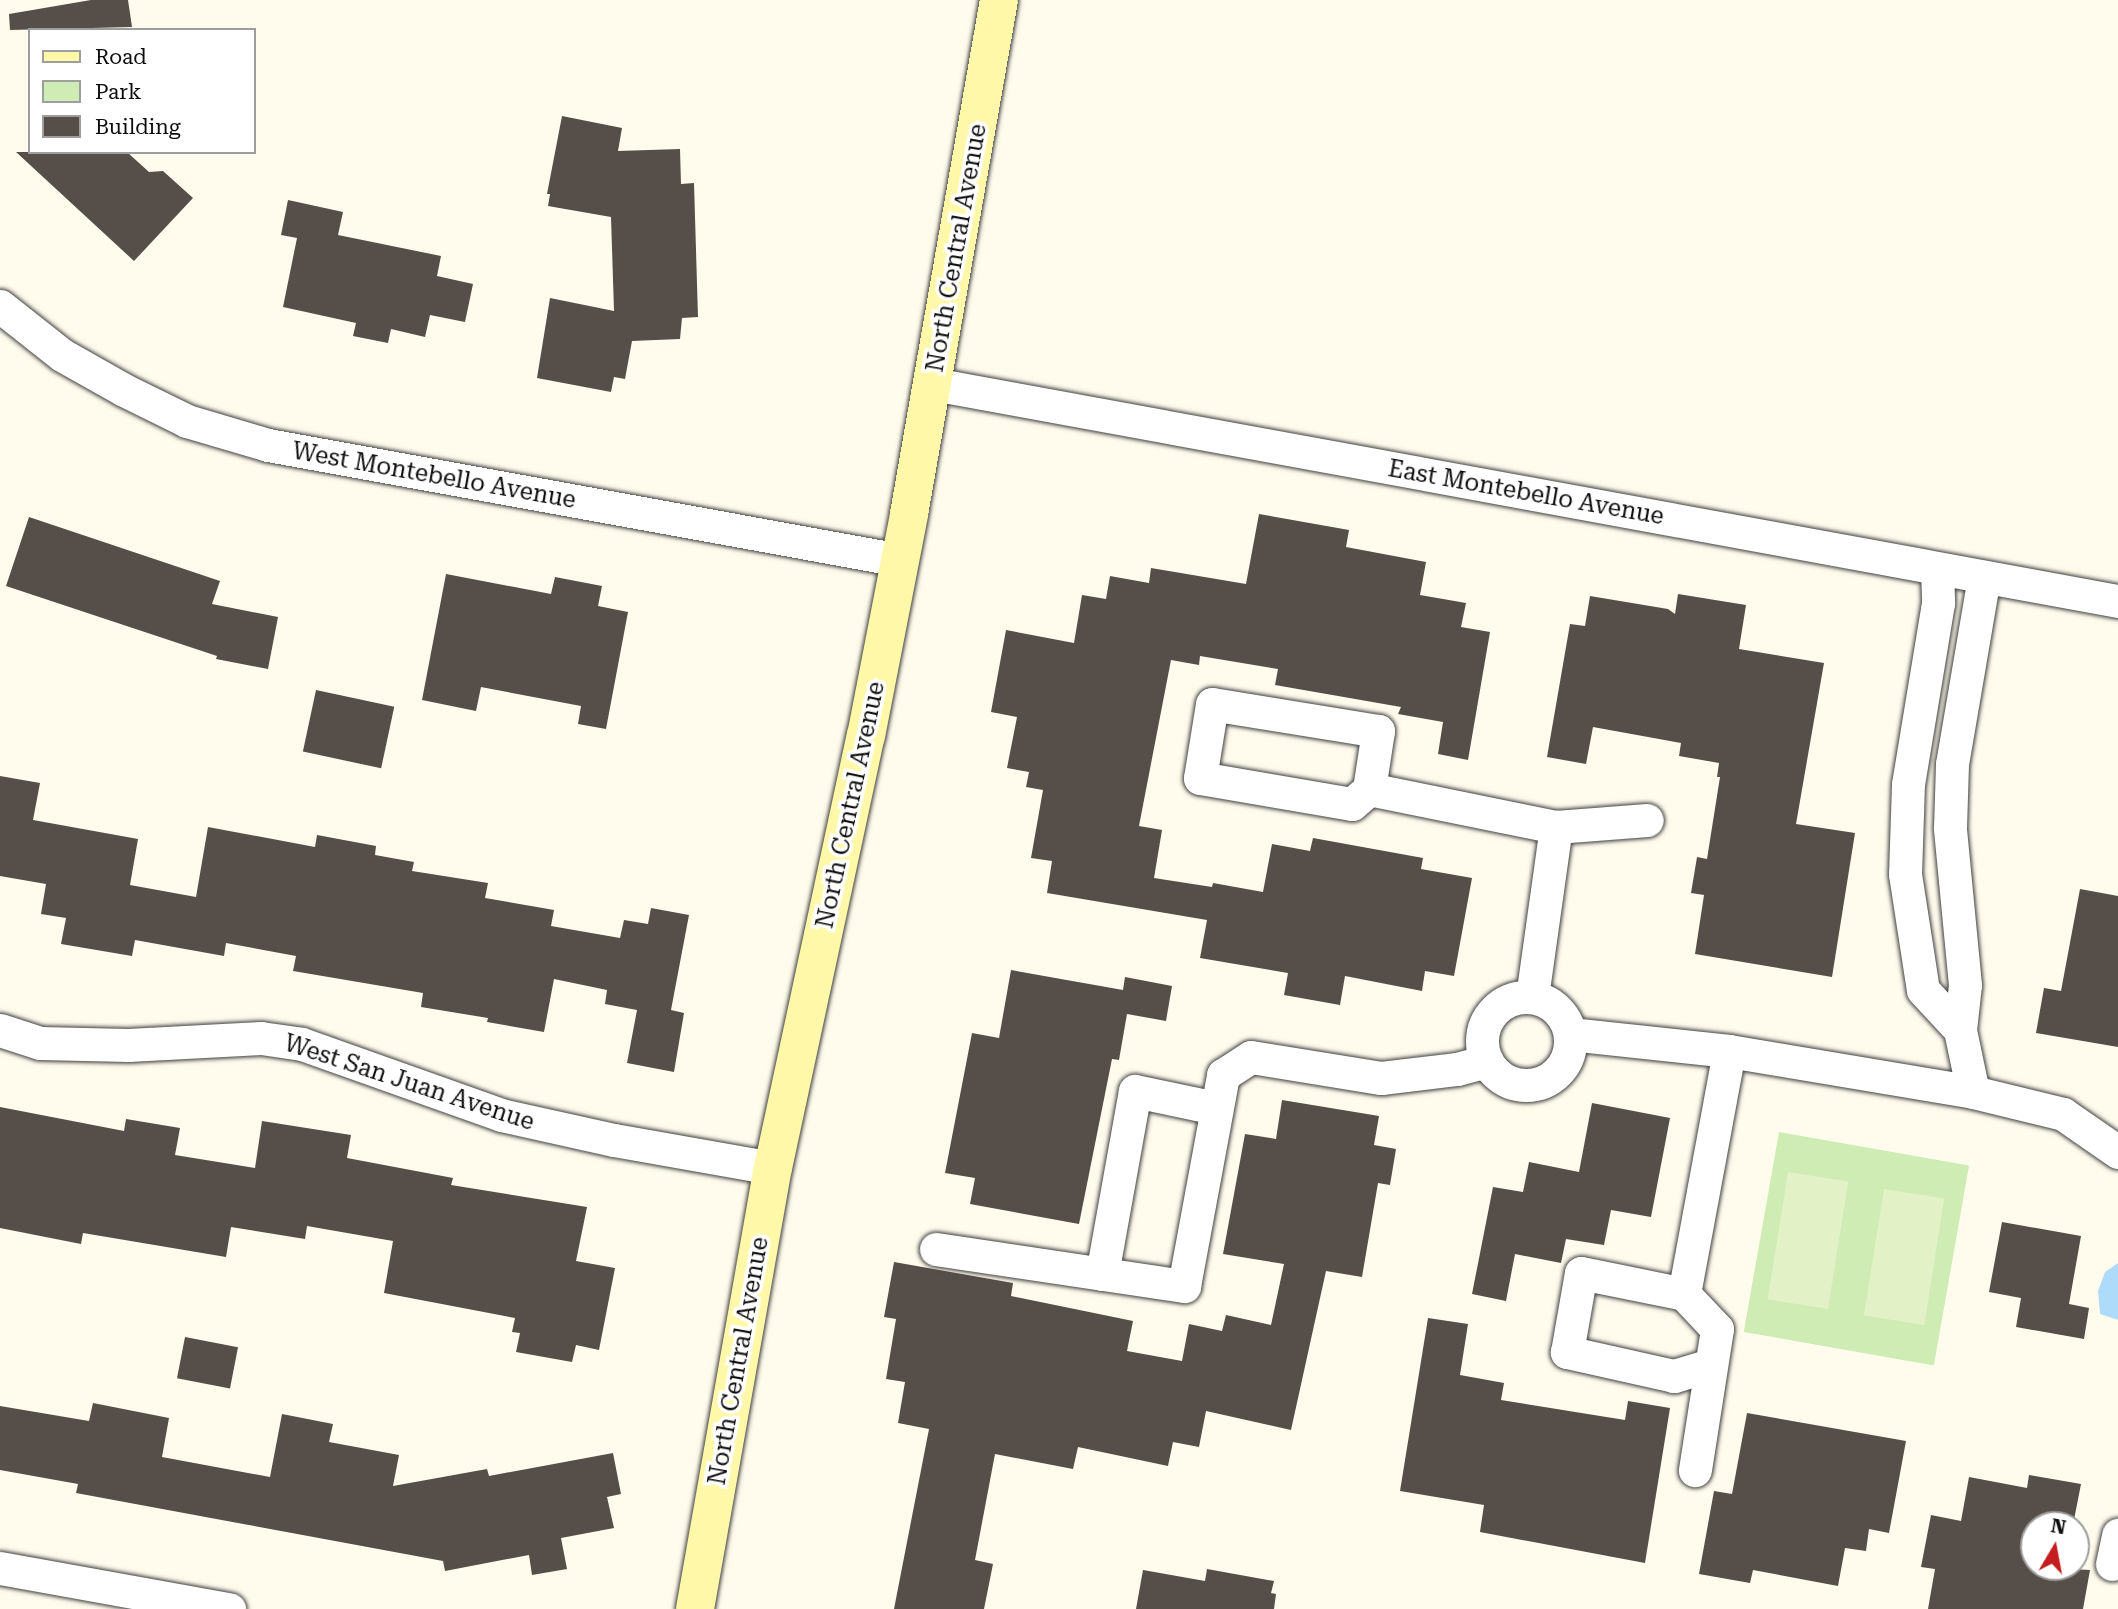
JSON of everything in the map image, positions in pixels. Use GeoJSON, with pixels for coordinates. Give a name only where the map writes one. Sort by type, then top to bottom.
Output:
{"type":"FeatureCollection","features":[{"type":"Feature","properties":{"kind":"main road","name":"North Central Avenue"},"geometry":{"type":"LineString","coordinates":[[695,1609],[773,1168],[845,840],[900,560],[999,0]]}},
{"type":"Feature","properties":{"kind":"street","name":"West Montebello Avenue"},"geometry":{"type":"LineString","coordinates":[[0,306],[62,355],[124,390],[187,421],[268,445],[900,560]]}},
{"type":"Feature","properties":{"kind":"street","name":"East Montebello Avenue"},"geometry":{"type":"LineString","coordinates":[[933,384],[2118,601]]}},
{"type":"Feature","properties":{"kind":"street"},"geometry":{"type":"LineString","coordinates":[[1937,569],[1938,603],[1908,784],[1905,874],[1923,990],[1959,1030]]}},
{"type":"Feature","properties":{"kind":"street"},"geometry":{"type":"LineString","coordinates":[[1973,1092],[1959,1030],[1965,985],[1950,828],[1952,764],[1984,577]]}},
{"type":"Feature","properties":{"kind":"street"},"geometry":{"type":"LineString","coordinates":[[1212,704],[1378,731],[1368,789],[1352,804],[1200,779],[1212,704]]}},
{"type":"Feature","properties":{"kind":"street"},"geometry":{"type":"LineString","coordinates":[[1368,789],[1556,827],[1647,820]]}},
{"type":"Feature","properties":{"kind":"street"},"geometry":{"type":"LineString","coordinates":[[1531,997],[1556,827]]}},
{"type":"Feature","properties":{"kind":"street"},"geometry":{"type":"LineString","coordinates":[[1531,997],[1545,1001],[1557,1009],[1570,1034],[1570,1049],[1565,1063],[1555,1075],[1542,1083],[1513,1084],[1499,1076],[1487,1061],[1482,1038],[1493,1012],[1510,1000],[1531,997]]}},
{"type":"Feature","properties":{"kind":"street","name":"West San Juan Avenue"},"geometry":{"type":"LineString","coordinates":[[0,1030],[40,1043],[128,1045],[261,1038],[302,1044],[501,1115],[773,1168]]}},
{"type":"Feature","properties":{"kind":"street"},"geometry":{"type":"LineString","coordinates":[[1570,1034],[1730,1051],[1973,1092],[2063,1114],[2118,1152]]}},
{"type":"Feature","properties":{"kind":"street"},"geometry":{"type":"LineString","coordinates":[[1684,1294],[1730,1051]]}},
{"type":"Feature","properties":{"kind":"street"},"geometry":{"type":"LineString","coordinates":[[936,1249],[1184,1286],[1223,1075],[1251,1057],[1381,1078],[1457,1069],[1487,1061]]}},
{"type":"Feature","properties":{"kind":"street"},"geometry":{"type":"LineString","coordinates":[[1101,1273],[1135,1091],[1216,1108]]}},
{"type":"Feature","properties":{"kind":"street"},"geometry":{"type":"LineString","coordinates":[[1695,1470],[1717,1329],[1684,1294],[1581,1273],[1567,1352],[1674,1376],[1710,1365]]}},
{"type":"Feature","properties":{"kind":"street"},"geometry":{"type":"LineString","coordinates":[[0,1568],[229,1609]]}},
{"type":"Feature","properties":{"kind":"green space"},"geometry":{"type":"Polygon","coordinates":[[[1779,1132],[1969,1166],[1934,1365],[1744,1332],[1779,1132]]]}},
{"type":"Feature","properties":{"kind":"green space"},"geometry":{"type":"Polygon","coordinates":[[[1788,1172],[1848,1182],[1828,1309],[1768,1299],[1788,1172]]]}},
{"type":"Feature","properties":{"kind":"green space"},"geometry":{"type":"Polygon","coordinates":[[[1884,1189],[1944,1199],[1924,1325],[1864,1315],[1884,1189]]]}},
{"type":"Feature","properties":{"kind":"water"},"geometry":{"type":"Polygon","coordinates":[[[2118,1263],[2118,1320],[2100,1314],[2098,1291],[2105,1272],[2118,1263]]]}},
{"type":"Feature","properties":{"kind":"building"},"geometry":{"type":"Polygon","coordinates":[[[91,0],[128,0],[132,27],[10,30],[9,14],[91,0]]]}},
{"type":"Feature","properties":{"kind":"building"},"geometry":{"type":"Polygon","coordinates":[[[562,116],[622,128],[618,151],[680,149],[681,184],[694,183],[698,317],[682,318],[680,339],[632,341],[625,379],[614,377],[611,392],[537,378],[550,298],[614,311],[611,217],[548,206],[550,194],[547,194],[562,116]]]}},
{"type":"Feature","properties":{"kind":"building"},"geometry":{"type":"Polygon","coordinates":[[[16,152],[129,154],[149,172],[163,171],[193,198],[134,261],[16,152]]]}},
{"type":"Feature","properties":{"kind":"building"},"geometry":{"type":"Polygon","coordinates":[[[288,200],[343,212],[338,235],[441,256],[437,276],[473,284],[465,322],[430,315],[425,337],[391,329],[388,343],[353,336],[356,323],[283,307],[297,238],[281,235],[288,200]]]}},
{"type":"Feature","properties":{"kind":"building"},"geometry":{"type":"Polygon","coordinates":[[[1259,514],[1349,530],[1346,547],[1426,562],[1420,595],[1466,603],[1461,627],[1490,632],[1468,760],[1438,754],[1443,722],[1398,714],[1401,707],[1275,685],[1278,669],[1200,656],[1199,665],[1171,660],[1139,826],[1162,830],[1154,878],[1212,887],[1213,883],[1263,892],[1272,844],[1310,851],[1313,838],[1423,858],[1421,869],[1472,878],[1454,976],[1425,971],[1422,991],[1345,976],[1340,1005],[1284,995],[1288,973],[1200,958],[1207,920],[1047,893],[1052,861],[1031,858],[1043,790],[1026,787],[1029,772],[1007,768],[1017,717],[991,712],[1006,630],[1074,643],[1082,595],[1106,599],[1110,576],[1149,583],[1151,568],[1246,584],[1259,514]]]}},
{"type":"Feature","properties":{"kind":"building"},"geometry":{"type":"Polygon","coordinates":[[[29,517],[220,581],[212,604],[278,617],[268,669],[216,659],[217,656],[6,586],[29,517]]]}},
{"type":"Feature","properties":{"kind":"building"},"geometry":{"type":"Polygon","coordinates":[[[446,574],[551,594],[555,577],[602,586],[598,606],[628,612],[606,729],[578,724],[581,706],[481,687],[476,711],[422,700],[446,574]]]}},
{"type":"Feature","properties":{"kind":"building"},"geometry":{"type":"Polygon","coordinates":[[[1678,594],[1746,605],[1739,649],[1824,663],[1796,824],[1855,833],[1832,977],[1695,954],[1704,895],[1691,893],[1697,857],[1707,859],[1720,777],[1717,777],[1719,763],[1679,756],[1681,743],[1593,727],[1586,764],[1547,757],[1570,624],[1585,626],[1590,596],[1668,609],[1675,614],[1678,594]]]}},
{"type":"Feature","properties":{"kind":"building"},"geometry":{"type":"Polygon","coordinates":[[[316,690],[394,707],[381,768],[303,752],[316,690]]]}},
{"type":"Feature","properties":{"kind":"building"},"geometry":{"type":"Polygon","coordinates":[[[0,776],[40,783],[33,820],[138,839],[130,885],[196,897],[208,827],[315,847],[317,835],[376,846],[375,855],[414,862],[412,871],[488,883],[485,898],[554,910],[551,926],[620,938],[624,920],[648,924],[651,908],[689,915],[671,1010],[684,1013],[674,1072],[627,1063],[637,1010],[605,1004],[607,990],[554,979],[544,1032],[487,1022],[488,1018],[421,1007],[423,993],[293,971],[296,956],[226,943],[224,956],[135,940],[132,956],[61,944],[66,918],[41,914],[46,884],[0,876],[0,776]]]}},
{"type":"Feature","properties":{"kind":"building"},"geometry":{"type":"Polygon","coordinates":[[[2080,889],[2118,896],[2118,1047],[2036,1033],[2044,988],[2061,991],[2080,889]]]}},
{"type":"Feature","properties":{"kind":"building"},"geometry":{"type":"Polygon","coordinates":[[[1011,970],[1123,990],[1125,977],[1172,986],[1166,1021],[1127,1014],[1119,1060],[1112,1059],[1079,1224],[970,1204],[975,1178],[945,1173],[972,1033],[999,1038],[1011,970]]]}},
{"type":"Feature","properties":{"kind":"building"},"geometry":{"type":"Polygon","coordinates":[[[1282,1100],[1379,1116],[1374,1145],[1396,1149],[1390,1185],[1378,1183],[1362,1277],[1326,1271],[1291,1430],[1206,1411],[1199,1447],[1173,1442],[1168,1466],[1078,1447],[1073,1469],[995,1454],[975,1560],[993,1564],[984,1609],[894,1609],[929,1429],[898,1423],[905,1382],[886,1379],[896,1319],[884,1317],[894,1262],[1013,1283],[1011,1296],[1133,1321],[1127,1351],[1182,1361],[1189,1324],[1222,1331],[1226,1315],[1271,1325],[1284,1264],[1223,1254],[1245,1134],[1276,1139],[1282,1100]]]}},
{"type":"Feature","properties":{"kind":"building"},"geometry":{"type":"Polygon","coordinates":[[[1592,1103],[1670,1118],[1651,1217],[1611,1210],[1604,1245],[1566,1239],[1561,1263],[1515,1254],[1506,1301],[1472,1294],[1493,1187],[1523,1192],[1529,1162],[1579,1172],[1592,1103]]]}},
{"type":"Feature","properties":{"kind":"building"},"geometry":{"type":"Polygon","coordinates":[[[0,1107],[124,1131],[126,1119],[180,1128],[175,1155],[255,1168],[262,1121],[351,1135],[347,1158],[453,1178],[451,1185],[587,1207],[576,1261],[615,1268],[599,1350],[576,1345],[572,1362],[516,1352],[520,1333],[512,1332],[515,1318],[384,1293],[393,1241],[307,1226],[305,1239],[231,1227],[226,1257],[83,1233],[81,1244],[0,1228],[0,1107]]]}},
{"type":"Feature","properties":{"kind":"building"},"geometry":{"type":"Polygon","coordinates":[[[2002,1222],[2081,1236],[2069,1304],[2089,1308],[2084,1339],[2016,1327],[2021,1298],[1989,1292],[2002,1222]]]}},
{"type":"Feature","properties":{"kind":"building"},"geometry":{"type":"Polygon","coordinates":[[[1428,1318],[1468,1324],[1460,1375],[1504,1383],[1501,1400],[1625,1420],[1628,1401],[1670,1408],[1645,1563],[1480,1532],[1484,1505],[1400,1491],[1428,1318]]]}},
{"type":"Feature","properties":{"kind":"building"},"geometry":{"type":"Polygon","coordinates":[[[185,1337],[238,1347],[230,1389],[177,1378],[185,1337]]]}},
{"type":"Feature","properties":{"kind":"building"},"geometry":{"type":"Polygon","coordinates":[[[93,1403],[169,1418],[162,1457],[270,1477],[282,1414],[333,1424],[329,1442],[399,1455],[393,1486],[487,1469],[489,1476],[613,1453],[621,1494],[607,1497],[614,1528],[561,1538],[567,1569],[532,1575],[529,1555],[445,1571],[443,1561],[76,1493],[78,1484],[0,1470],[0,1406],[89,1421],[93,1403]]]}},
{"type":"Feature","properties":{"kind":"building"},"geometry":{"type":"Polygon","coordinates":[[[1747,1413],[1906,1441],[1889,1533],[1869,1529],[1866,1551],[1845,1548],[1838,1586],[1753,1570],[1750,1583],[1699,1574],[1714,1491],[1732,1494],[1747,1413]]]}},
{"type":"Feature","properties":{"kind":"building"},"geometry":{"type":"Polygon","coordinates":[[[2029,1475],[2081,1484],[2076,1511],[2020,1511],[2020,1581],[2088,1581],[2083,1609],[1928,1609],[1935,1569],[1921,1567],[1931,1515],[1961,1521],[1969,1477],[2027,1488],[2029,1475]]]}},
{"type":"Feature","properties":{"kind":"building"},"geometry":{"type":"Polygon","coordinates":[[[1207,1569],[1274,1581],[1271,1593],[1276,1594],[1274,1609],[1136,1609],[1143,1570],[1205,1581],[1207,1569]]]}}]}
